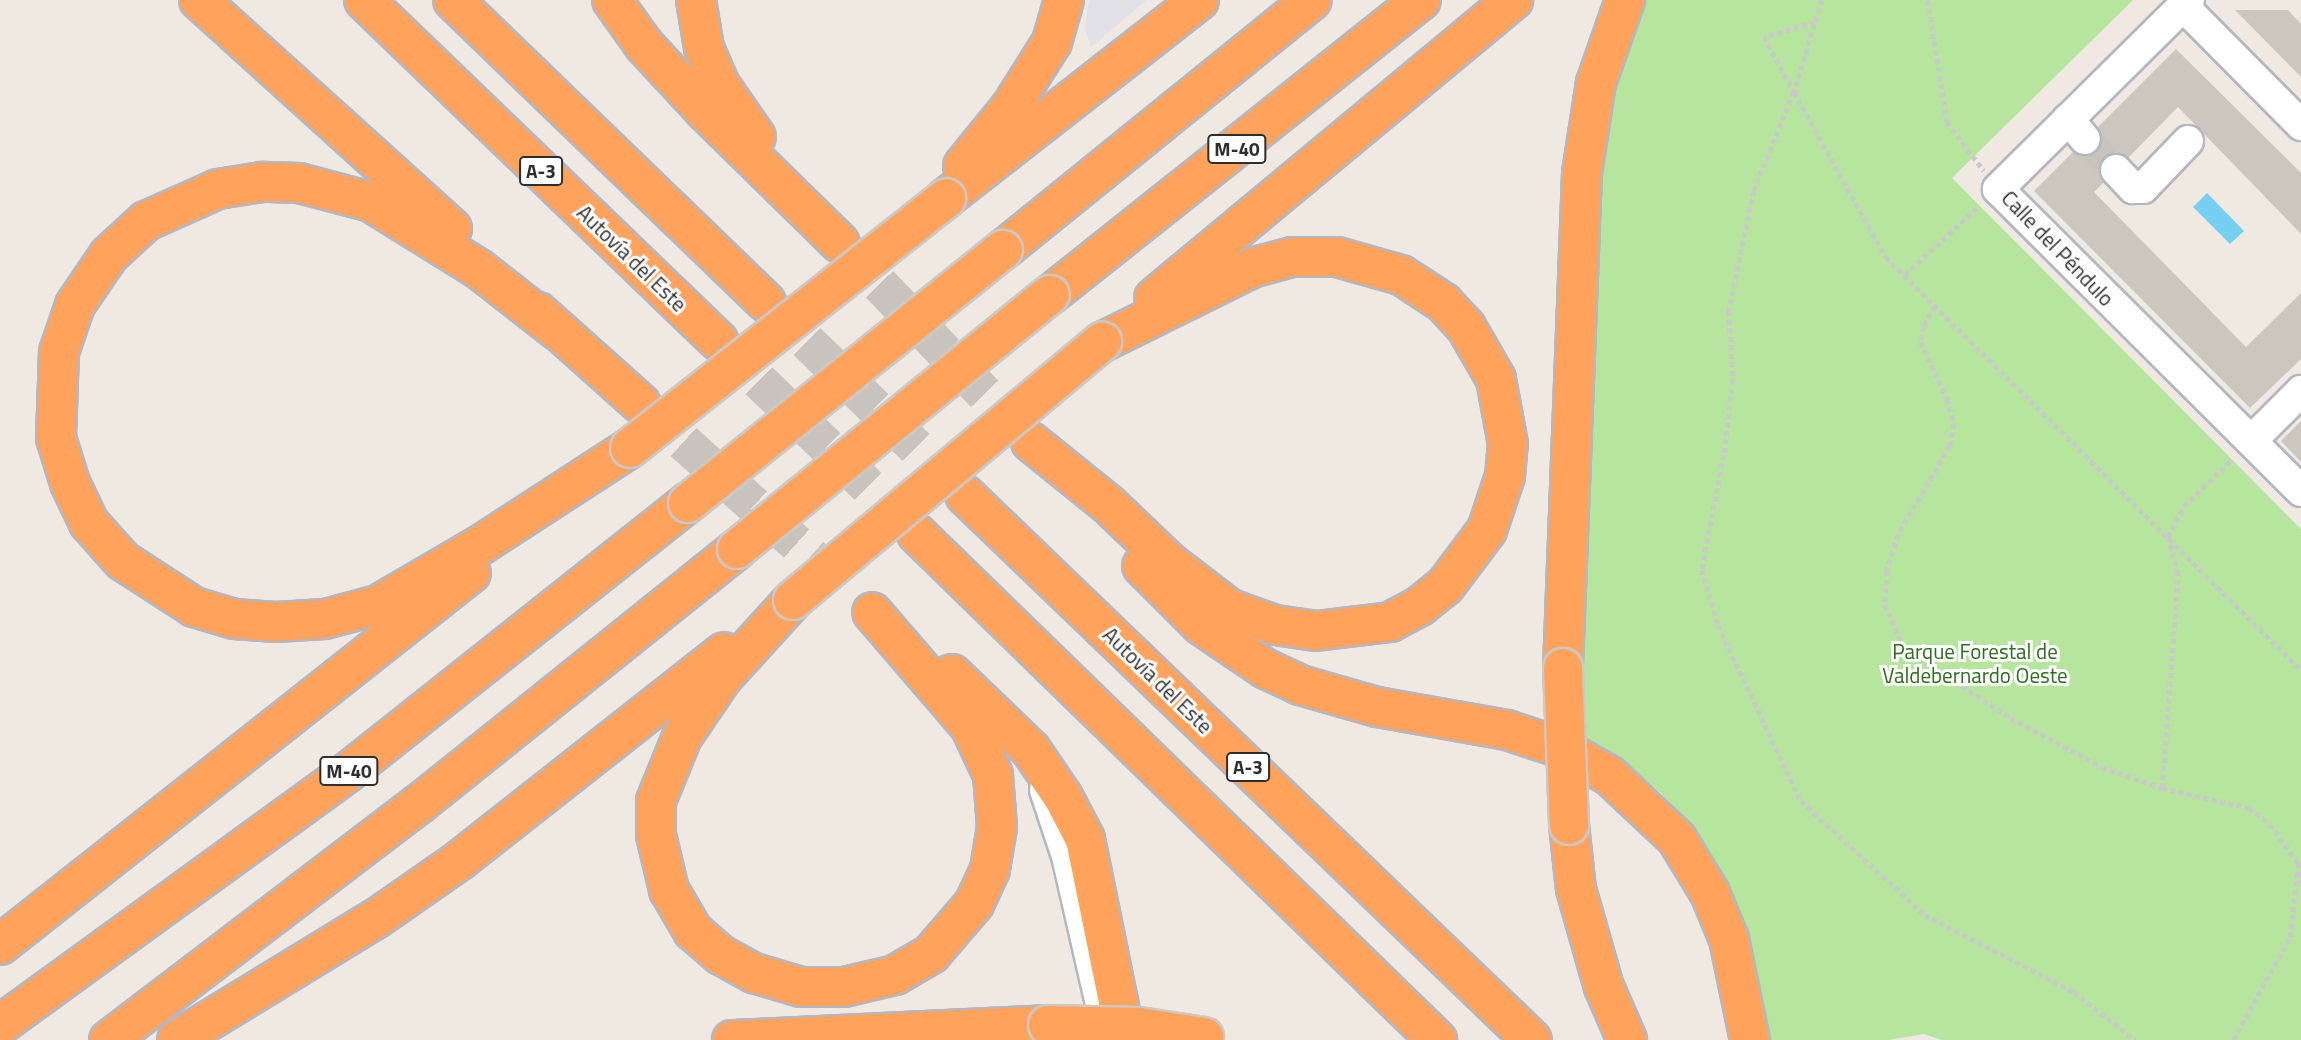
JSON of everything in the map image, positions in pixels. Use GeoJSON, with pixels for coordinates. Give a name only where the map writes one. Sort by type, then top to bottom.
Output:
{"type":"FeatureCollection","features":[{"type":"Feature","properties":{"kind":"highway"},"geometry":{"type":"LineString","coordinates":[[200,0],[426,204],[557,330],[641,404]]}},
{"type":"Feature","properties":{"kind":"highway","name":"Autovía del Este"},"geometry":{"type":"LineString","coordinates":[[364,0],[718,341]]}},
{"type":"Feature","properties":{"kind":"highway"},"geometry":{"type":"LineString","coordinates":[[453,0],[766,302]]}},
{"type":"Feature","properties":{"kind":"highway"},"geometry":{"type":"LineString","coordinates":[[612,0],[644,45],[706,112],[839,243]]}},
{"type":"Feature","properties":{"kind":"highway"},"geometry":{"type":"LineString","coordinates":[[696,0],[704,48],[720,85],[813,215]]}},
{"type":"Feature","properties":{"kind":"highway"},"geometry":{"type":"LineString","coordinates":[[946,198],[955,177],[1011,107],[1052,43],[1064,0]]}},
{"type":"Feature","properties":{"kind":"highway"},"geometry":{"type":"LineString","coordinates":[[0,945],[1199,0]]}},
{"type":"Feature","properties":{"kind":"highway","name":"M-40"},"geometry":{"type":"LineString","coordinates":[[0,1025],[337,780],[688,503],[1312,0]]}},
{"type":"Feature","properties":{"kind":"highway","name":"M-40"},"geometry":{"type":"LineString","coordinates":[[109,1040],[419,804],[1421,0]]}},
{"type":"Feature","properties":{"kind":"highway"},"geometry":{"type":"LineString","coordinates":[[177,1040],[377,918],[460,860],[793,600],[1513,0]]}},
{"type":"Feature","properties":{"kind":"highway"},"geometry":{"type":"LineString","coordinates":[[1625,0],[1596,83],[1582,173],[1563,668],[1569,825],[1576,889],[1605,987],[1627,1040]]}},
{"type":"Feature","properties":{"kind":"highway"},"geometry":{"type":"LineString","coordinates":[[557,330],[479,269],[371,202],[299,183],[262,182],[218,189],[146,221],[109,255],[75,305],[59,352],[56,438],[70,483],[89,523],[122,561],[194,607],[234,619],[276,622],[325,619],[378,604],[479,546],[629,448]]}},
{"type":"Feature","properties":{"kind":"highway"},"geometry":{"type":"LineString","coordinates":[[1102,342],[1254,267],[1292,257],[1337,257],[1401,275],[1444,303],[1466,327],[1496,379],[1507,444],[1504,476],[1487,530],[1445,586],[1390,622],[1316,631],[1275,625],[1230,609],[1170,563],[1109,505],[1031,442],[1169,594],[1201,625],[1266,669],[1339,698],[1462,720],[1545,741],[1600,770],[1643,802],[1677,839],[1710,893],[1729,939],[1750,1040]]}},
{"type":"Feature","properties":{"kind":"highway","name":"Autovía del Este"},"geometry":{"type":"LineString","coordinates":[[965,495],[1532,1040]]}},
{"type":"Feature","properties":{"kind":"highway"},"geometry":{"type":"LineString","coordinates":[[918,534],[1437,1040]]}},
{"type":"Feature","properties":{"kind":"highway"},"geometry":{"type":"LineString","coordinates":[[793,600],[722,678],[682,737],[656,801],[656,835],[669,890],[693,931],[720,955],[754,973],[801,987],[844,987],[895,975],[931,954],[968,913],[990,869],[997,827],[993,775],[970,726],[860,601],[911,638],[1031,750],[1063,797],[1084,839],[1115,1026]]}},
{"type":"Feature","properties":{"kind":"highway"},"geometry":{"type":"LineString","coordinates":[[732,1040],[1048,1025],[1139,1027],[1211,1039]]}},
{"type":"Feature","properties":{"kind":"street","name":"Calle del Péndulo"},"geometry":{"type":"LineString","coordinates":[[2186,3],[2077,129],[1998,188],[2301,491]]}},
{"type":"Feature","properties":{"kind":"street"},"geometry":{"type":"LineString","coordinates":[[2186,3],[2301,125]]}},
{"type":"Feature","properties":{"kind":"street"},"geometry":{"type":"LineString","coordinates":[[2116,170],[2133,188],[2143,188],[2188,141]]}},
{"type":"Feature","properties":{"kind":"street"},"geometry":{"type":"LineString","coordinates":[[2251,440],[2301,391]]}},
{"type":"Feature","properties":{"kind":"path"},"geometry":{"type":"LineString","coordinates":[[1822,0],[1794,92],[1754,191],[1730,311],[1733,380],[1724,455],[1702,570],[1718,625],[1801,801],[1818,818],[1925,915],[2074,992],[2135,1040]]}},
{"type":"Feature","properties":{"kind":"path"},"geometry":{"type":"LineString","coordinates":[[1905,275],[1998,188],[1947,121],[1928,0]]}},
{"type":"Feature","properties":{"kind":"path"},"geometry":{"type":"LineString","coordinates":[[1815,23],[1764,37],[1886,257],[2301,670]]}},
{"type":"Feature","properties":{"kind":"path"},"geometry":{"type":"LineString","coordinates":[[1936,306],[1924,326],[1921,342],[1947,399],[1954,424],[1950,446],[1907,518],[1887,571],[1885,605],[1893,629],[1905,649],[2011,718],[2102,767],[2162,788],[2249,808],[2270,824],[2298,863],[2301,883]]}},
{"type":"Feature","properties":{"kind":"path"},"geometry":{"type":"LineString","coordinates":[[2162,788],[2163,727],[2178,574],[2168,537],[2184,506],[2251,440]]}},
{"type":"Feature","properties":{"kind":"path"},"geometry":{"type":"LineString","coordinates":[[2233,1040],[2290,937],[2301,853]]}},
{"type":"Feature","properties":{"kind":"shaded area"},"geometry":{"type":"Polygon","coordinates":[[[1089,0],[1147,0],[1091,47],[1085,28],[1089,0]]]}},
{"type":"Feature","properties":{"kind":"green space","name":"Parque Forestal de Valdebernardo Oeste"},"geometry":{"type":"Polygon","coordinates":[[[1644,0],[2133,0],[1952,178],[2301,529],[2301,1040],[1942,1040],[1924,1034],[1888,1040],[1771,1040],[1748,934],[1722,873],[1694,829],[1660,792],[1621,760],[1582,738],[1600,185],[1614,88],[1644,0]]]}},
{"type":"Feature","properties":{"kind":"water"},"geometry":{"type":"Polygon","coordinates":[[[2207,193],[2244,231],[2230,244],[2193,207],[2207,193]]]}},
{"type":"Feature","properties":{"kind":"building"},"geometry":{"type":"Polygon","coordinates":[[[2235,10],[2288,10],[2301,24],[2301,77],[2235,10]]]}},
{"type":"Feature","properties":{"kind":"building"},"geometry":{"type":"Polygon","coordinates":[[[2176,49],[2301,173],[2301,234],[2178,107],[2128,158],[2113,153],[2104,158],[2099,173],[2104,182],[2094,192],[2246,347],[2301,293],[2301,359],[2250,408],[2034,191],[2073,152],[2087,156],[2097,152],[2102,137],[2098,127],[2176,49]]]}},
{"type":"Feature","properties":{"kind":"building"},"geometry":{"type":"Polygon","coordinates":[[[2301,421],[2301,462],[2281,441],[2301,421]]]}},
{"type":"Feature","properties":{"kind":"tunnel"},"geometry":{"type":"LineString","coordinates":[[2085,139],[2116,170]]}},
{"type":"Feature","properties":{"kind":"tunnel"},"geometry":{"type":"LineString","coordinates":[[840,243],[1031,442]]}},
{"type":"Feature","properties":{"kind":"tunnel"},"geometry":{"type":"LineString","coordinates":[[766,302],[965,495]]}},
{"type":"Feature","properties":{"kind":"tunnel"},"geometry":{"type":"LineString","coordinates":[[718,341],[917,534]]}},
{"type":"Feature","properties":{"kind":"tunnel"},"geometry":{"type":"LineString","coordinates":[[641,404],[848,590]]}}]}
